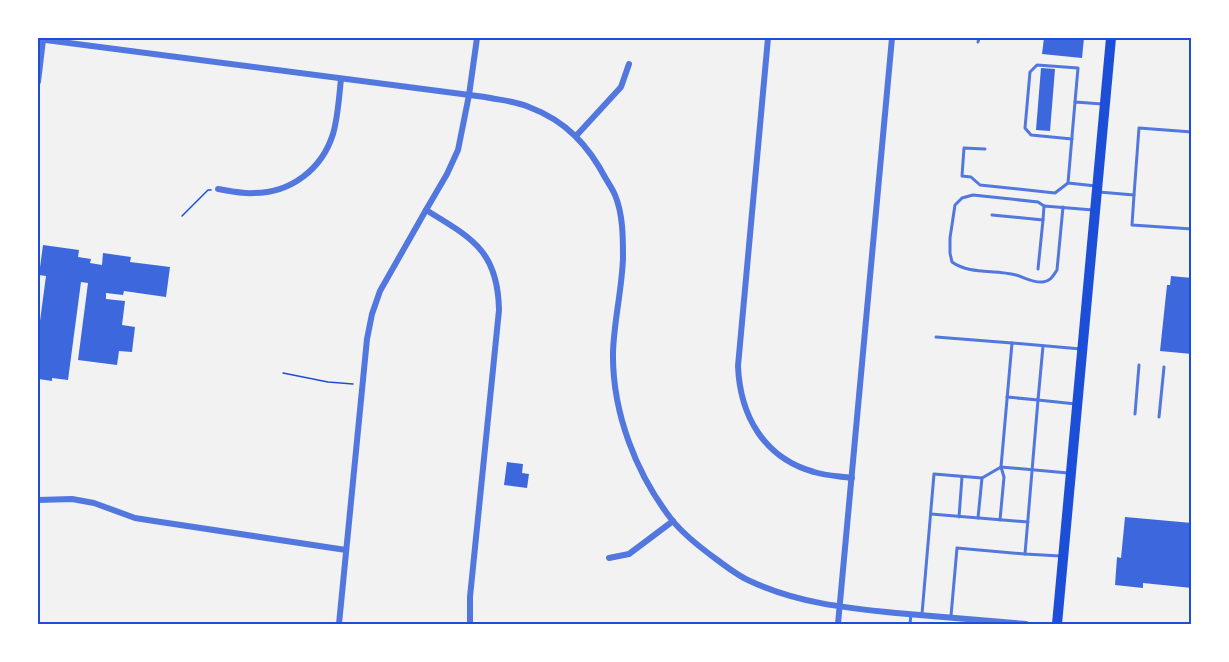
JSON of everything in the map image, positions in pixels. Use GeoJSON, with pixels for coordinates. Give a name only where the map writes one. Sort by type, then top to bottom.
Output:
{"type":"FeatureCollection","features":[{"type":"Feature","properties":{"kind":"main road"},"geometry":{"type":"LineString","coordinates":[[1057,624],[1111,38]]}},
{"type":"Feature","properties":{"kind":"street"},"geometry":{"type":"LineString","coordinates":[[339,624],[367,339],[372,314],[380,291],[447,174],[458,150],[477,38]]}},
{"type":"Feature","properties":{"kind":"street"},"geometry":{"type":"LineString","coordinates":[[768,38],[738,383],[748,416],[757,432],[779,456],[812,472],[852,478]]}},
{"type":"Feature","properties":{"kind":"street"},"geometry":{"type":"LineString","coordinates":[[838,624],[892,38]]}},
{"type":"Feature","properties":{"kind":"street"},"geometry":{"type":"LineString","coordinates":[[38,82],[40,40],[514,102],[529,107],[562,125],[585,145],[615,196],[622,227],[623,258],[614,351],[617,399],[636,460],[673,521],[703,549],[748,580],[791,597],[840,608],[1026,624]]}},
{"type":"Feature","properties":{"kind":"street"},"geometry":{"type":"LineString","coordinates":[[576,136],[621,87],[629,64]]}},
{"type":"Feature","properties":{"kind":"street"},"geometry":{"type":"LineString","coordinates":[[218,189],[250,193],[276,191],[294,183],[315,167],[333,133],[341,79]]}},
{"type":"Feature","properties":{"kind":"street"},"geometry":{"type":"LineString","coordinates":[[426,210],[473,240],[485,254],[491,266],[499,293],[470,597],[470,624]]}},
{"type":"Feature","properties":{"kind":"street"},"geometry":{"type":"LineString","coordinates":[[38,500],[72,499],[94,503],[135,518],[346,550]]}},
{"type":"Feature","properties":{"kind":"street"},"geometry":{"type":"LineString","coordinates":[[609,558],[629,554],[673,521]]}},
{"type":"Feature","properties":{"kind":"lane"},"geometry":{"type":"LineString","coordinates":[[985,149],[964,148],[962,176],[971,177],[980,185],[1055,193],[1068,183],[1072,139],[1078,68],[1037,65],[1030,72],[1025,129],[1031,135],[1072,139]]}},
{"type":"Feature","properties":{"kind":"lane"},"geometry":{"type":"LineString","coordinates":[[1075,102],[1105,104]]}},
{"type":"Feature","properties":{"kind":"lane"},"geometry":{"type":"LineString","coordinates":[[1191,132],[1139,128],[1132,225],[1191,230]]}},
{"type":"Feature","properties":{"kind":"lane"},"geometry":{"type":"LineString","coordinates":[[1068,183],[1134,195]]}},
{"type":"Feature","properties":{"kind":"lane"},"geometry":{"type":"LineString","coordinates":[[1063,207],[1057,270],[1046,282],[1033,282],[1016,275],[961,268],[952,262],[950,238],[955,205],[962,198],[973,195],[1038,202],[1044,206],[1063,207],[1095,210]]}},
{"type":"Feature","properties":{"kind":"lane"},"geometry":{"type":"LineString","coordinates":[[1038,269],[1044,206]]}},
{"type":"Feature","properties":{"kind":"lane"},"geometry":{"type":"LineString","coordinates":[[992,215],[1043,220]]}},
{"type":"Feature","properties":{"kind":"lane"},"geometry":{"type":"LineString","coordinates":[[936,337],[1083,349]]}},
{"type":"Feature","properties":{"kind":"lane"},"geometry":{"type":"LineString","coordinates":[[999,520],[1004,477],[1001,467],[1012,343]]}},
{"type":"Feature","properties":{"kind":"lane"},"geometry":{"type":"LineString","coordinates":[[1025,554],[1043,346]]}},
{"type":"Feature","properties":{"kind":"lane"},"geometry":{"type":"LineString","coordinates":[[1135,414],[1139,365]]}},
{"type":"Feature","properties":{"kind":"lane"},"geometry":{"type":"LineString","coordinates":[[1159,417],[1164,367]]}},
{"type":"Feature","properties":{"kind":"lane"},"geometry":{"type":"LineString","coordinates":[[1007,397],[1078,404]]}},
{"type":"Feature","properties":{"kind":"lane"},"geometry":{"type":"LineString","coordinates":[[921,615],[934,474],[981,478],[1001,467],[1071,473]]}},
{"type":"Feature","properties":{"kind":"lane"},"geometry":{"type":"LineString","coordinates":[[959,517],[962,476]]}},
{"type":"Feature","properties":{"kind":"lane"},"geometry":{"type":"LineString","coordinates":[[978,518],[981,478]]}},
{"type":"Feature","properties":{"kind":"lane"},"geometry":{"type":"LineString","coordinates":[[932,514],[1028,522]]}},
{"type":"Feature","properties":{"kind":"lane"},"geometry":{"type":"LineString","coordinates":[[951,618],[957,548],[1064,556]]}},
{"type":"Feature","properties":{"kind":"lane"},"geometry":{"type":"LineString","coordinates":[[910,624],[911,614]]}},
{"type":"Feature","properties":{"kind":"path"},"geometry":{"type":"LineString","coordinates":[[182,216],[208,190],[218,189]]}},
{"type":"Feature","properties":{"kind":"path"},"geometry":{"type":"LineString","coordinates":[[283,373],[328,382],[363,385]]}},
{"type":"Feature","properties":{"kind":"building"},"geometry":{"type":"Polygon","coordinates":[[[1044,38],[1084,38],[1082,58],[1042,54],[1044,38]]]}},
{"type":"Feature","properties":{"kind":"building"},"geometry":{"type":"Polygon","coordinates":[[[1041,68],[1055,69],[1050,131],[1036,130],[1041,68]]]}},
{"type":"Feature","properties":{"kind":"building"},"geometry":{"type":"Polygon","coordinates":[[[43,245],[79,250],[78,257],[91,259],[90,263],[102,265],[103,253],[131,257],[130,262],[170,267],[166,297],[124,291],[123,295],[106,293],[106,299],[125,301],[122,325],[135,327],[132,352],[119,351],[117,365],[78,360],[88,283],[81,282],[68,380],[39,379],[38,336],[46,276],[39,275],[43,245]]]}},
{"type":"Feature","properties":{"kind":"building"},"geometry":{"type":"Polygon","coordinates":[[[1171,276],[1192,278],[1192,354],[1160,351],[1167,285],[1170,285],[1171,276]]]}},
{"type":"Feature","properties":{"kind":"building"},"geometry":{"type":"Polygon","coordinates":[[[507,462],[523,464],[522,473],[529,474],[527,488],[504,485],[507,462]]]}},
{"type":"Feature","properties":{"kind":"building"},"geometry":{"type":"Polygon","coordinates":[[[1125,517],[1192,523],[1192,588],[1143,583],[1143,588],[1115,585],[1117,557],[1121,558],[1125,517]]]}}]}
